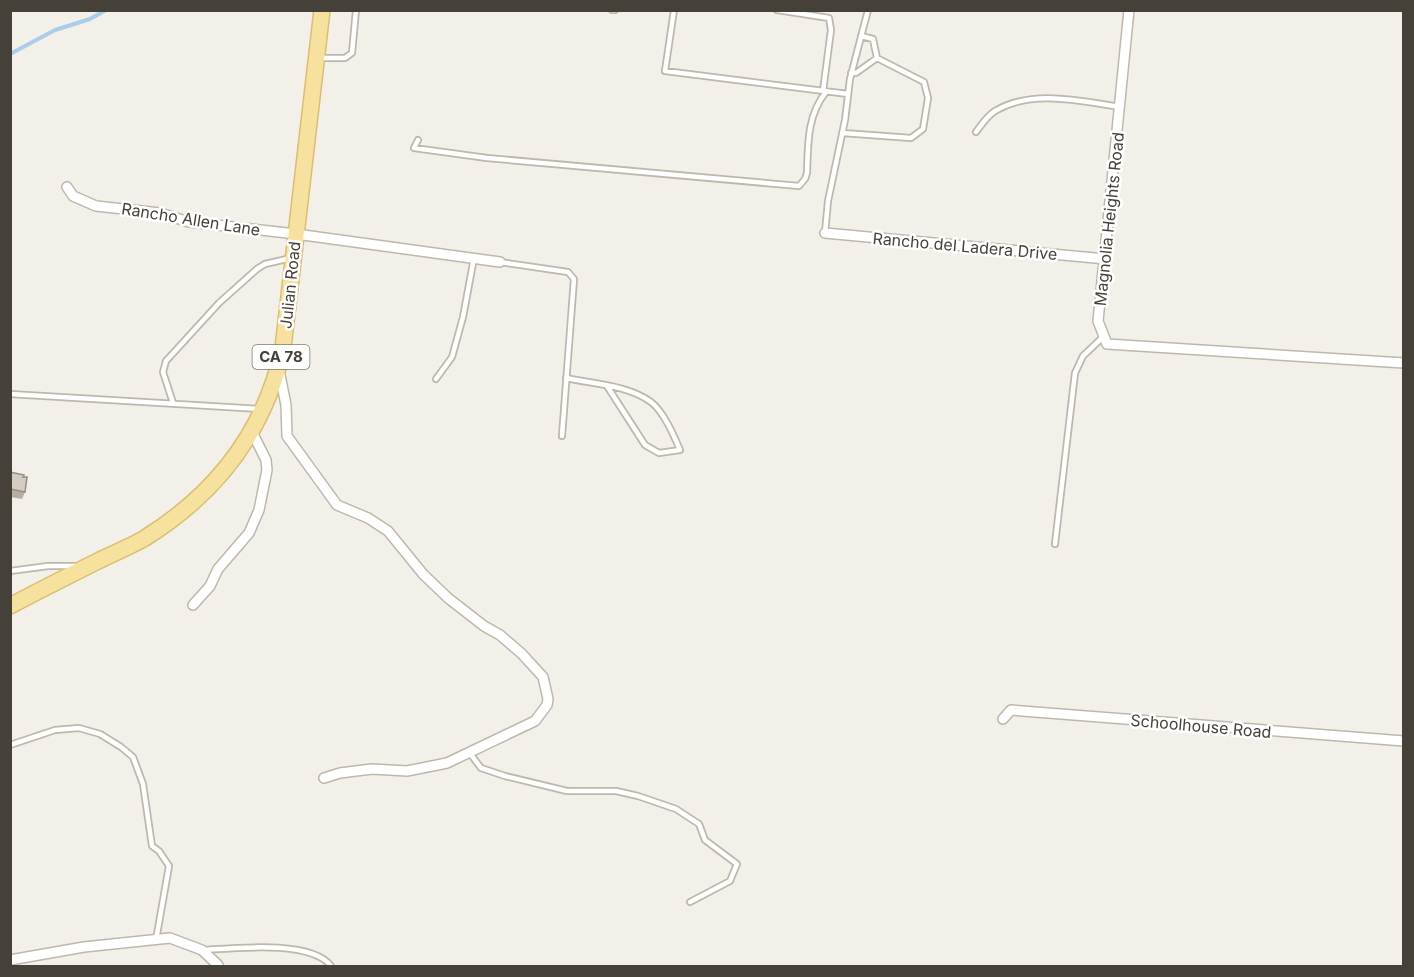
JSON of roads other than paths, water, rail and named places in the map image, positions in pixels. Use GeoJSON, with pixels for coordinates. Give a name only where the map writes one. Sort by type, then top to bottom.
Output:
{"type":"FeatureCollection","features":[{"type":"Feature","properties":{"kind":"main road","name":"Julian Road"},"geometry":{"type":"LineString","coordinates":[[10,606],[144,538],[191,504],[224,471],[252,432],[264,409],[278,368],[286,325],[322,10]]}},
{"type":"Feature","properties":{"kind":"street","name":"Magnolia Heights Road"},"geometry":{"type":"LineString","coordinates":[[1104,336],[1098,321],[1106,259],[1129,10]]}},
{"type":"Feature","properties":{"kind":"street","name":"Rancho Allen Lane"},"geometry":{"type":"LineString","coordinates":[[67,187],[73,196],[96,206],[160,213],[189,222],[500,262]]}},
{"type":"Feature","properties":{"kind":"street","name":"Rancho del Ladera Drive"},"geometry":{"type":"LineString","coordinates":[[825,233],[1106,259]]}},
{"type":"Feature","properties":{"kind":"street"},"geometry":{"type":"LineString","coordinates":[[1104,336],[1107,344],[1404,363]]}},
{"type":"Feature","properties":{"kind":"street"},"geometry":{"type":"LineString","coordinates":[[278,368],[286,405],[287,436],[337,505],[368,518],[388,531],[423,574],[448,598],[522,654],[543,677],[548,699],[547,705],[535,722],[447,763],[407,771],[372,768],[324,778]]}},
{"type":"Feature","properties":{"kind":"street"},"geometry":{"type":"LineString","coordinates":[[193,604],[210,586],[218,568],[249,532],[259,510],[267,470],[262,451],[252,432]]}},
{"type":"Feature","properties":{"kind":"street","name":"Schoolhouse Road"},"geometry":{"type":"LineString","coordinates":[[1003,719],[1011,710],[1404,741]]}},
{"type":"Feature","properties":{"kind":"street"},"geometry":{"type":"LineString","coordinates":[[10,960],[84,947],[170,938],[202,950],[218,965]]}},
{"type":"Feature","properties":{"kind":"lane"},"geometry":{"type":"LineString","coordinates":[[316,58],[345,58],[352,53],[356,10]]}},
{"type":"Feature","properties":{"kind":"lane"},"geometry":{"type":"LineString","coordinates":[[674,10],[665,71],[848,94]]}},
{"type":"Feature","properties":{"kind":"lane"},"geometry":{"type":"LineString","coordinates":[[777,10],[829,18]]}},
{"type":"Feature","properties":{"kind":"lane"},"geometry":{"type":"LineString","coordinates":[[418,140],[414,148],[487,158],[799,186],[805,180],[807,173],[811,123],[819,100],[825,92],[831,30],[830,10]]}},
{"type":"Feature","properties":{"kind":"lane"},"geometry":{"type":"LineString","coordinates":[[825,233],[828,201],[843,133],[851,73],[868,10]]}},
{"type":"Feature","properties":{"kind":"lane"},"geometry":{"type":"LineString","coordinates":[[861,36],[873,39],[877,58]]}},
{"type":"Feature","properties":{"kind":"lane"},"geometry":{"type":"LineString","coordinates":[[851,73],[856,73],[877,58]]}},
{"type":"Feature","properties":{"kind":"lane"},"geometry":{"type":"LineString","coordinates":[[843,133],[911,138],[923,129],[928,98],[924,82],[901,68],[877,58]]}},
{"type":"Feature","properties":{"kind":"lane"},"geometry":{"type":"LineString","coordinates":[[976,132],[987,117],[995,111],[1030,101],[1062,99],[1120,107]]}},
{"type":"Feature","properties":{"kind":"lane"},"geometry":{"type":"LineString","coordinates":[[173,404],[163,372],[166,361],[219,303],[257,269],[265,264],[293,258]]}},
{"type":"Feature","properties":{"kind":"lane"},"geometry":{"type":"LineString","coordinates":[[436,379],[452,357],[463,317],[474,258]]}},
{"type":"Feature","properties":{"kind":"lane"},"geometry":{"type":"LineString","coordinates":[[500,262],[568,272],[574,279],[562,436]]}},
{"type":"Feature","properties":{"kind":"lane"},"geometry":{"type":"LineString","coordinates":[[1055,544],[1075,373],[1083,356],[1104,336]]}},
{"type":"Feature","properties":{"kind":"lane"},"geometry":{"type":"LineString","coordinates":[[566,378],[607,386],[628,391],[652,403],[672,430],[680,450],[659,453],[645,445],[607,386]]}},
{"type":"Feature","properties":{"kind":"lane"},"geometry":{"type":"LineString","coordinates":[[10,394],[264,409]]}},
{"type":"Feature","properties":{"kind":"lane"},"geometry":{"type":"LineString","coordinates":[[10,571],[48,566],[90,565]]}},
{"type":"Feature","properties":{"kind":"lane"},"geometry":{"type":"LineString","coordinates":[[10,745],[55,730],[79,728],[100,734],[133,757],[143,784],[152,846],[159,851],[169,866],[156,940]]}},
{"type":"Feature","properties":{"kind":"lane"},"geometry":{"type":"LineString","coordinates":[[469,752],[481,768],[505,776],[567,791],[616,791],[638,796],[676,809],[699,824],[705,840],[737,864],[730,881],[690,902]]}},
{"type":"Feature","properties":{"kind":"lane"},"geometry":{"type":"LineString","coordinates":[[202,950],[293,949],[316,954],[331,966]]}},
{"type":"Feature","properties":{"kind":"waterway"},"geometry":{"type":"LineString","coordinates":[[10,54],[55,30],[90,19],[106,10]]}}]}
